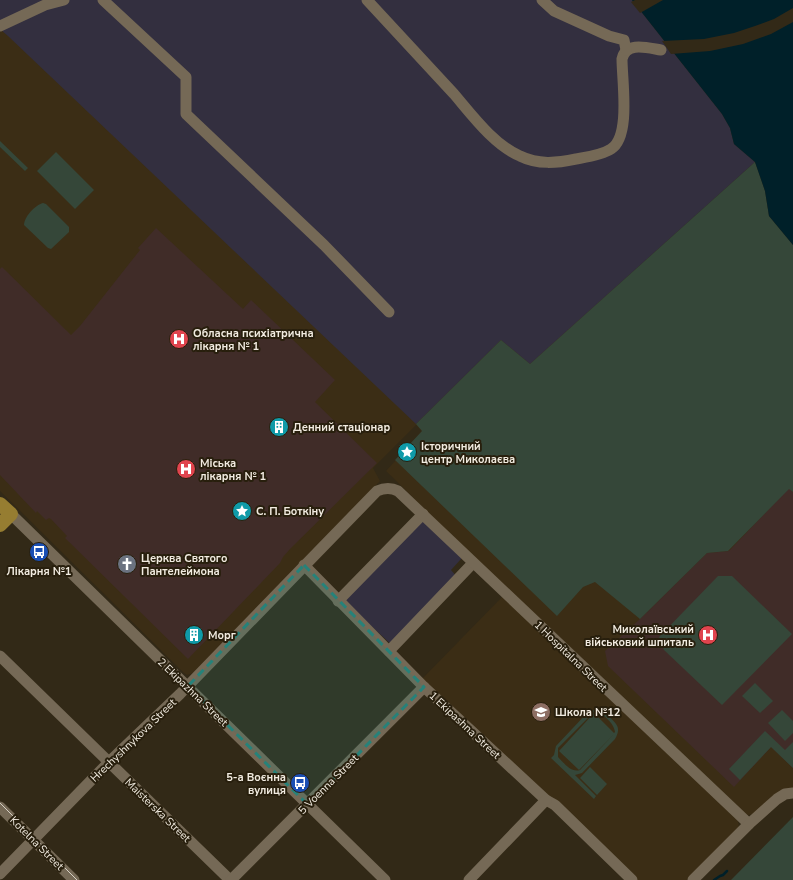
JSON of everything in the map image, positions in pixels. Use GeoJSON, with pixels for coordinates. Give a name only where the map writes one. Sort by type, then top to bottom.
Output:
{"type":"FeatureCollection","features":[{"type":"Feature","properties":{"kind":"main road","name":"2 Ekipazhna Street"},"geometry":{"type":"LineString","coordinates":[[0,504],[11,514]]}},
{"type":"Feature","properties":{"kind":"main road"},"geometry":{"type":"LineString","coordinates":[[0,525],[11,514]]}},
{"type":"Feature","properties":{"kind":"street"},"geometry":{"type":"LineString","coordinates":[[0,26],[44,2],[64,0]]}},
{"type":"Feature","properties":{"kind":"street"},"geometry":{"type":"LineString","coordinates":[[103,0],[186,77],[186,114],[324,245],[389,312]]}},
{"type":"Feature","properties":{"kind":"street"},"geometry":{"type":"LineString","coordinates":[[367,0],[477,120],[501,144],[510,152],[540,162],[555,162],[587,157],[610,150],[617,145],[623,130],[623,54],[626,50],[636,47],[661,50]]}},
{"type":"Feature","properties":{"kind":"street"},"geometry":{"type":"LineString","coordinates":[[542,0],[554,11],[609,36],[624,40],[626,50]]}},
{"type":"Feature","properties":{"kind":"street","name":"1 Hospitalna Street"},"geometry":{"type":"LineString","coordinates":[[385,488],[394,488],[398,491],[749,824]]}},
{"type":"Feature","properties":{"kind":"street","name":"Hrechyshnykova Street"},"geometry":{"type":"LineString","coordinates":[[0,874],[109,762],[188,686],[377,491],[385,488]]}},
{"type":"Feature","properties":{"kind":"street","name":"2 Ekipazhna Street"},"geometry":{"type":"LineString","coordinates":[[11,514],[385,880]]}},
{"type":"Feature","properties":{"kind":"street"},"geometry":{"type":"LineString","coordinates":[[338,601],[422,514]]}},
{"type":"Feature","properties":{"kind":"street"},"geometry":{"type":"LineString","coordinates":[[390,651],[473,563]]}},
{"type":"Feature","properties":{"kind":"street","name":"1 Ekipashna Street"},"geometry":{"type":"LineString","coordinates":[[304,565],[424,687],[546,800],[555,805],[632,880]]}},
{"type":"Feature","properties":{"kind":"street","name":"Maisterska Street"},"geometry":{"type":"LineString","coordinates":[[0,656],[104,759],[109,762],[230,880]]}},
{"type":"Feature","properties":{"kind":"street","name":"5 Voenna Street"},"geometry":{"type":"LineString","coordinates":[[230,880],[308,805],[424,687]]}},
{"type":"Feature","properties":{"kind":"street"},"geometry":{"type":"LineString","coordinates":[[693,880],[749,824],[777,799],[785,794],[793,793]]}},
{"type":"Feature","properties":{"kind":"street"},"geometry":{"type":"LineString","coordinates":[[469,880],[546,800]]}},
{"type":"Feature","properties":{"kind":"street","name":"Kotelna Street"},"geometry":{"type":"LineString","coordinates":[[0,806],[74,880]]}},
{"type":"Feature","properties":{"kind":"highlighted area"},"geometry":{"type":"Polygon","coordinates":[[[304,565],[424,687],[308,805],[188,686],[304,565]]]}},
{"type":"Feature","properties":{"kind":"shaded area"},"geometry":{"type":"Polygon","coordinates":[[[0,0],[632,0],[722,114],[730,128],[734,144],[755,162],[530,364],[501,340],[416,424],[1,30],[0,0]]]}},
{"type":"Feature","properties":{"kind":"shaded area"},"geometry":{"type":"Polygon","coordinates":[[[1,30],[501,340],[769,216],[793,245],[793,788],[754,814],[748,815],[744,813],[546,628],[386,471],[422,431],[416,425],[373,468],[380,481],[196,672],[187,675],[184,673],[0,491],[1,30]]]}},
{"type":"Feature","properties":{"kind":"shaded area","name":"Міська лікарня № 1"},"geometry":{"type":"Polygon","coordinates":[[[156,228],[243,309],[251,300],[335,380],[315,402],[377,463],[290,549],[280,563],[188,659],[65,538],[67,536],[51,519],[49,518],[46,520],[37,511],[36,513],[0,475],[0,269],[2,267],[71,335],[80,326],[140,250],[138,248],[156,228]]]}},
{"type":"Feature","properties":{"kind":"shaded area","name":"Миколаївський військовий шпиталь"},"geometry":{"type":"Polygon","coordinates":[[[789,488],[793,492],[793,768],[771,747],[734,787],[608,666],[605,651],[707,553],[729,551],[789,488]]]}},
{"type":"Feature","properties":{"kind":"shaded area"},"geometry":{"type":"Polygon","coordinates":[[[422,520],[461,557],[461,559],[451,570],[457,577],[393,646],[344,601],[422,520]]]}},
{"type":"Feature","properties":{"kind":"shaded area","name":"Школа №12"},"geometry":{"type":"Polygon","coordinates":[[[503,596],[738,821],[739,828],[687,880],[637,880],[558,804],[422,679],[503,596]]]}},
{"type":"Feature","properties":{"kind":"green space"},"geometry":{"type":"Polygon","coordinates":[[[0,141],[28,168],[25,171],[0,147],[0,141]]]}},
{"type":"Feature","properties":{"kind":"green space"},"geometry":{"type":"Polygon","coordinates":[[[56,152],[94,190],[75,209],[37,171],[56,152]]]}},
{"type":"Feature","properties":{"kind":"green space"},"geometry":{"type":"Polygon","coordinates":[[[755,162],[765,191],[769,216],[793,245],[793,492],[789,489],[728,551],[707,553],[640,619],[595,582],[583,587],[557,616],[395,460],[422,431],[416,424],[501,340],[530,364],[755,162]]]}},
{"type":"Feature","properties":{"kind":"green space"},"geometry":{"type":"Polygon","coordinates":[[[43,203],[46,204],[69,227],[69,232],[51,249],[48,248],[24,225],[24,222],[30,212],[43,203]]]}},
{"type":"Feature","properties":{"kind":"green space"},"geometry":{"type":"Polygon","coordinates":[[[718,576],[732,576],[792,634],[722,705],[664,650],[659,637],[718,576]]]}},
{"type":"Feature","properties":{"kind":"green space"},"geometry":{"type":"Polygon","coordinates":[[[755,683],[773,701],[760,713],[742,696],[755,683]]]}},
{"type":"Feature","properties":{"kind":"green space"},"geometry":{"type":"Polygon","coordinates":[[[597,709],[602,710],[618,728],[615,739],[582,773],[575,775],[596,796],[594,799],[551,758],[554,755],[556,746],[588,712],[597,709]],[[594,712],[558,748],[558,757],[571,769],[577,771],[580,770],[614,734],[579,770],[559,751],[594,713],[614,733],[615,732],[610,722],[597,712],[594,712]]]}},
{"type":"Feature","properties":{"kind":"green space"},"geometry":{"type":"Polygon","coordinates":[[[782,710],[793,721],[793,733],[785,741],[768,723],[782,710]]]}},
{"type":"Feature","properties":{"kind":"green space"},"geometry":{"type":"Polygon","coordinates":[[[765,731],[785,750],[793,742],[793,768],[771,747],[740,780],[729,769],[765,731]]]}},
{"type":"Feature","properties":{"kind":"green space"},"geometry":{"type":"Polygon","coordinates":[[[590,767],[607,784],[597,795],[580,778],[590,767]]]}},
{"type":"Feature","properties":{"kind":"green space"},"geometry":{"type":"Polygon","coordinates":[[[793,817],[793,880],[731,880],[793,817]]]}},
{"type":"Feature","properties":{"kind":"water"},"geometry":{"type":"Polygon","coordinates":[[[632,0],[793,0],[793,245],[769,216],[765,191],[755,162],[734,144],[730,128],[722,114],[632,0]]]}},
{"type":"Feature","properties":{"kind":"pier"},"geometry":{"type":"Polygon","coordinates":[[[635,0],[663,0],[640,13],[631,2],[635,0]]]}},
{"type":"Feature","properties":{"kind":"pier"},"geometry":{"type":"Polygon","coordinates":[[[793,8],[793,22],[771,34],[743,44],[710,51],[671,54],[662,41],[704,39],[734,33],[774,19],[793,8]]]}},
{"type":"Feature","properties":{"kind":"waterway"},"geometry":{"type":"LineString","coordinates":[[714,880],[727,871]]}},
{"type":"Feature","properties":{"kind":"tram line"},"geometry":{"type":"LineString","coordinates":[[0,803],[77,880]]}},
{"type":"Feature","properties":{"kind":"place","name":"Обласна психіатрична лікарня № 1"},"geometry":{"type":"Point","coordinates":[179,339]}},
{"type":"Feature","properties":{"kind":"place","name":"Денний стаціонар"},"geometry":{"type":"Point","coordinates":[279,427]}},
{"type":"Feature","properties":{"kind":"place","name":"Історичний центр Миколаєва"},"geometry":{"type":"Point","coordinates":[407,452]}},
{"type":"Feature","properties":{"kind":"place","name":"Міська лікарня № 1"},"geometry":{"type":"Point","coordinates":[186,469]}},
{"type":"Feature","properties":{"kind":"place","name":"С. П. Боткіну"},"geometry":{"type":"Point","coordinates":[242,511]}},
{"type":"Feature","properties":{"kind":"place","name":"Лікарня №1"},"geometry":{"type":"Point","coordinates":[39,552]}},
{"type":"Feature","properties":{"kind":"place","name":"Церква Святого Пантелеймона"},"geometry":{"type":"Point","coordinates":[127,564]}},
{"type":"Feature","properties":{"kind":"place","name":"Морг"},"geometry":{"type":"Point","coordinates":[194,635]}},
{"type":"Feature","properties":{"kind":"place","name":"Миколаївський військовий шпиталь"},"geometry":{"type":"Point","coordinates":[708,635]}},
{"type":"Feature","properties":{"kind":"place","name":"Школа №12"},"geometry":{"type":"Point","coordinates":[541,712]}},
{"type":"Feature","properties":{"kind":"place","name":"5-а Воєнна вулиця"},"geometry":{"type":"Point","coordinates":[300,783]}}]}
